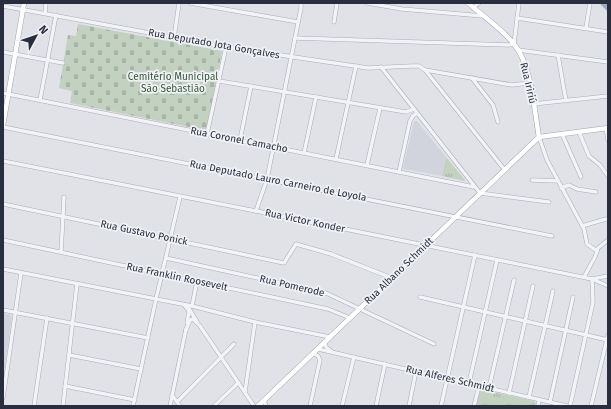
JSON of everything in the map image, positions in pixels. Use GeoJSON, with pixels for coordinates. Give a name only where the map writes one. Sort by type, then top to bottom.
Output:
{"type":"FeatureCollection","features":[{"type":"Feature","properties":{"kind":"main road"},"geometry":{"type":"LineString","coordinates":[[3,126],[6,93],[24,3]]}},
{"type":"Feature","properties":{"kind":"main road","name":"Rua Iririú"},"geometry":{"type":"LineString","coordinates":[[468,3],[514,44],[518,50],[526,67],[530,83],[539,137]]}},
{"type":"Feature","properties":{"kind":"main road"},"geometry":{"type":"LineString","coordinates":[[539,137],[607,128]]}},
{"type":"Feature","properties":{"kind":"main road","name":"Rua Albano Schmidt"},"geometry":{"type":"LineString","coordinates":[[258,406],[539,137]]}},
{"type":"Feature","properties":{"kind":"street"},"geometry":{"type":"LineString","coordinates":[[44,13],[46,3]]}},
{"type":"Feature","properties":{"kind":"street"},"geometry":{"type":"LineString","coordinates":[[174,38],[179,3]]}},
{"type":"Feature","properties":{"kind":"street"},"geometry":{"type":"LineString","coordinates":[[190,3],[298,22]]}},
{"type":"Feature","properties":{"kind":"street"},"geometry":{"type":"LineString","coordinates":[[256,211],[266,179],[273,147],[301,3]]}},
{"type":"Feature","properties":{"kind":"street"},"geometry":{"type":"LineString","coordinates":[[334,22],[337,3]]}},
{"type":"Feature","properties":{"kind":"street"},"geometry":{"type":"LineString","coordinates":[[367,3],[402,9],[483,16]]}},
{"type":"Feature","properties":{"kind":"street"},"geometry":{"type":"LineString","coordinates":[[474,8],[479,3]]}},
{"type":"Feature","properties":{"kind":"street"},"geometry":{"type":"LineString","coordinates":[[295,38],[506,45],[514,44],[520,3]]}},
{"type":"Feature","properties":{"kind":"street"},"geometry":{"type":"LineString","coordinates":[[586,28],[590,3]]}},
{"type":"Feature","properties":{"kind":"street","name":"Rua Deputado Jota Gonçalves"},"geometry":{"type":"LineString","coordinates":[[3,6],[174,38],[291,57],[371,68],[416,66],[425,70],[512,85],[530,83]]}},
{"type":"Feature","properties":{"kind":"street"},"geometry":{"type":"LineString","coordinates":[[40,100],[56,15]]}},
{"type":"Feature","properties":{"kind":"street"},"geometry":{"type":"LineString","coordinates":[[517,18],[608,32]]}},
{"type":"Feature","properties":{"kind":"street"},"geometry":{"type":"LineString","coordinates":[[207,134],[226,47]]}},
{"type":"Feature","properties":{"kind":"street"},"geometry":{"type":"LineString","coordinates":[[518,50],[608,62]]}},
{"type":"Feature","properties":{"kind":"street"},"geometry":{"type":"LineString","coordinates":[[3,52],[63,63]]}},
{"type":"Feature","properties":{"kind":"street"},"geometry":{"type":"LineString","coordinates":[[558,55],[566,101]]}},
{"type":"Feature","properties":{"kind":"street"},"geometry":{"type":"LineString","coordinates":[[336,159],[356,66]]}},
{"type":"Feature","properties":{"kind":"street"},"geometry":{"type":"LineString","coordinates":[[381,67],[480,193],[549,202]]}},
{"type":"Feature","properties":{"kind":"street"},"geometry":{"type":"LineString","coordinates":[[425,70],[504,170]]}},
{"type":"Feature","properties":{"kind":"street"},"geometry":{"type":"LineString","coordinates":[[472,78],[493,105],[498,122]]}},
{"type":"Feature","properties":{"kind":"street"},"geometry":{"type":"LineString","coordinates":[[219,81],[406,112],[414,109]]}},
{"type":"Feature","properties":{"kind":"street"},"geometry":{"type":"LineString","coordinates":[[240,140],[251,86]]}},
{"type":"Feature","properties":{"kind":"street","name":"Rua Coronel Camacho"},"geometry":{"type":"LineString","coordinates":[[6,93],[474,187]]}},
{"type":"Feature","properties":{"kind":"street"},"geometry":{"type":"LineString","coordinates":[[533,104],[608,96]]}},
{"type":"Feature","properties":{"kind":"street"},"geometry":{"type":"LineString","coordinates":[[304,153],[316,97]]}},
{"type":"Feature","properties":{"kind":"street"},"geometry":{"type":"LineString","coordinates":[[367,165],[380,108]]}},
{"type":"Feature","properties":{"kind":"street"},"geometry":{"type":"LineString","coordinates":[[399,172],[410,121],[417,113]]}},
{"type":"Feature","properties":{"kind":"street","name":"Rua Deputado Lauro Carneiro de Loyola"},"geometry":{"type":"LineString","coordinates":[[3,126],[552,236]]}},
{"type":"Feature","properties":{"kind":"street"},"geometry":{"type":"LineString","coordinates":[[607,128],[608,140]]}},
{"type":"Feature","properties":{"kind":"street"},"geometry":{"type":"LineString","coordinates":[[579,132],[589,156],[600,165],[608,176]]}},
{"type":"Feature","properties":{"kind":"street"},"geometry":{"type":"LineString","coordinates":[[562,134],[581,177]]}},
{"type":"Feature","properties":{"kind":"street"},"geometry":{"type":"LineString","coordinates":[[539,137],[544,156],[585,232],[587,244],[597,251]]}},
{"type":"Feature","properties":{"kind":"street","name":"Rua Victor Konder"},"geometry":{"type":"LineString","coordinates":[[3,161],[592,279],[607,276]]}},
{"type":"Feature","properties":{"kind":"street"},"geometry":{"type":"LineString","coordinates":[[532,180],[558,181]]}},
{"type":"Feature","properties":{"kind":"street"},"geometry":{"type":"LineString","coordinates":[[561,188],[569,185],[577,189],[596,192]]}},
{"type":"Feature","properties":{"kind":"street"},"geometry":{"type":"LineString","coordinates":[[61,252],[64,197]]}},
{"type":"Feature","properties":{"kind":"street"},"geometry":{"type":"LineString","coordinates":[[133,406],[180,197]]}},
{"type":"Feature","properties":{"kind":"street","name":"Rua Gustavo Ponick"},"geometry":{"type":"LineString","coordinates":[[3,204],[284,262],[296,244],[342,258],[392,278]]}},
{"type":"Feature","properties":{"kind":"street"},"geometry":{"type":"LineString","coordinates":[[582,226],[606,218]]}},
{"type":"Feature","properties":{"kind":"street","name":"Rua Franklin Roosevelt"},"geometry":{"type":"LineString","coordinates":[[3,240],[332,310],[350,318]]}},
{"type":"Feature","properties":{"kind":"street"},"geometry":{"type":"LineString","coordinates":[[584,277],[600,246],[608,240]]}},
{"type":"Feature","properties":{"kind":"street"},"geometry":{"type":"LineString","coordinates":[[441,406],[475,255]]}},
{"type":"Feature","properties":{"kind":"street","name":"Rua Pomerode"},"geometry":{"type":"LineString","coordinates":[[166,258],[323,292],[434,344]]}},
{"type":"Feature","properties":{"kind":"street"},"geometry":{"type":"LineString","coordinates":[[469,383],[497,260]]}},
{"type":"Feature","properties":{"kind":"street"},"geometry":{"type":"LineString","coordinates":[[3,270],[184,304],[255,322],[330,337]]}},
{"type":"Feature","properties":{"kind":"street"},"geometry":{"type":"LineString","coordinates":[[3,398],[21,273]]}},
{"type":"Feature","properties":{"kind":"street"},"geometry":{"type":"LineString","coordinates":[[569,406],[593,302],[592,279],[608,286]]}},
{"type":"Feature","properties":{"kind":"street"},"geometry":{"type":"LineString","coordinates":[[489,388],[514,280]]}},
{"type":"Feature","properties":{"kind":"street"},"geometry":{"type":"LineString","coordinates":[[192,306],[196,281]]}},
{"type":"Feature","properties":{"kind":"street"},"geometry":{"type":"LineString","coordinates":[[63,406],[77,284]]}},
{"type":"Feature","properties":{"kind":"street"},"geometry":{"type":"LineString","coordinates":[[509,393],[533,286]]}},
{"type":"Feature","properties":{"kind":"street"},"geometry":{"type":"LineString","coordinates":[[529,397],[553,291]]}},
{"type":"Feature","properties":{"kind":"street"},"geometry":{"type":"LineString","coordinates":[[420,297],[607,340]]}},
{"type":"Feature","properties":{"kind":"street"},"geometry":{"type":"LineString","coordinates":[[550,402],[573,297]]}},
{"type":"Feature","properties":{"kind":"street"},"geometry":{"type":"LineString","coordinates":[[184,304],[254,406]]}},
{"type":"Feature","properties":{"kind":"street"},"geometry":{"type":"LineString","coordinates":[[170,406],[190,312],[194,308],[200,308]]}},
{"type":"Feature","properties":{"kind":"street"},"geometry":{"type":"LineString","coordinates":[[3,310],[148,338]]}},
{"type":"Feature","properties":{"kind":"street"},"geometry":{"type":"LineString","coordinates":[[34,406],[47,318]]}},
{"type":"Feature","properties":{"kind":"street"},"geometry":{"type":"LineString","coordinates":[[186,330],[191,319],[193,319],[200,326]]}},
{"type":"Feature","properties":{"kind":"street"},"geometry":{"type":"LineString","coordinates":[[245,392],[255,322]]}},
{"type":"Feature","properties":{"kind":"street"},"geometry":{"type":"LineString","coordinates":[[591,406],[608,335]]}},
{"type":"Feature","properties":{"kind":"street"},"geometry":{"type":"LineString","coordinates":[[325,342],[326,347],[332,352]]}},
{"type":"Feature","properties":{"kind":"street"},"geometry":{"type":"LineString","coordinates":[[177,402],[234,344]]}},
{"type":"Feature","properties":{"kind":"street","name":"Rua Alferes Schmidt"},"geometry":{"type":"LineString","coordinates":[[318,349],[569,406]]}},
{"type":"Feature","properties":{"kind":"street"},"geometry":{"type":"LineString","coordinates":[[310,406],[320,360],[318,356],[313,353]]}},
{"type":"Feature","properties":{"kind":"street"},"geometry":{"type":"LineString","coordinates":[[68,355],[141,369]]}},
{"type":"Feature","properties":{"kind":"street"},"geometry":{"type":"LineString","coordinates":[[342,406],[354,357]]}},
{"type":"Feature","properties":{"kind":"street"},"geometry":{"type":"LineString","coordinates":[[376,406],[385,364]]}},
{"type":"Feature","properties":{"kind":"street"},"geometry":{"type":"LineString","coordinates":[[409,406],[416,371]]}},
{"type":"Feature","properties":{"kind":"street"},"geometry":{"type":"LineString","coordinates":[[214,406],[238,383]]}},
{"type":"Feature","properties":{"kind":"street"},"geometry":{"type":"LineString","coordinates":[[65,386],[135,400]]}},
{"type":"Feature","properties":{"kind":"street"},"geometry":{"type":"LineString","coordinates":[[474,406],[479,386]]}},
{"type":"Feature","properties":{"kind":"street"},"geometry":{"type":"LineString","coordinates":[[172,395],[180,406]]}},
{"type":"Feature","properties":{"kind":"street"},"geometry":{"type":"LineString","coordinates":[[264,400],[266,406]]}},
{"type":"Feature","properties":{"kind":"street"},"geometry":{"type":"LineString","coordinates":[[538,406],[539,400]]}},
{"type":"Feature","properties":{"kind":"shaded area"},"geometry":{"type":"Polygon","coordinates":[[[414,121],[417,121],[446,157],[442,176],[403,168],[414,121]]]}},
{"type":"Feature","properties":{"kind":"shaded area"},"geometry":{"type":"Polygon","coordinates":[[[3,313],[12,317],[3,379],[3,313]]]}},
{"type":"Feature","properties":{"kind":"green space","name":"Cemitério Municipal São Sebastião"},"geometry":{"type":"Polygon","coordinates":[[[78,24],[222,51],[207,127],[204,130],[70,103],[72,91],[59,88],[68,35],[76,36],[78,24]]]}},
{"type":"Feature","properties":{"kind":"green space"},"geometry":{"type":"Polygon","coordinates":[[[446,157],[465,180],[464,181],[442,176],[446,157]]]}},
{"type":"Feature","properties":{"kind":"green space"},"geometry":{"type":"Polygon","coordinates":[[[480,389],[534,401],[536,403],[535,406],[476,406],[480,389]]]}},
{"type":"Feature","properties":{"kind":"waterway"},"geometry":{"type":"LineString","coordinates":[[603,3],[608,8]]}}]}
